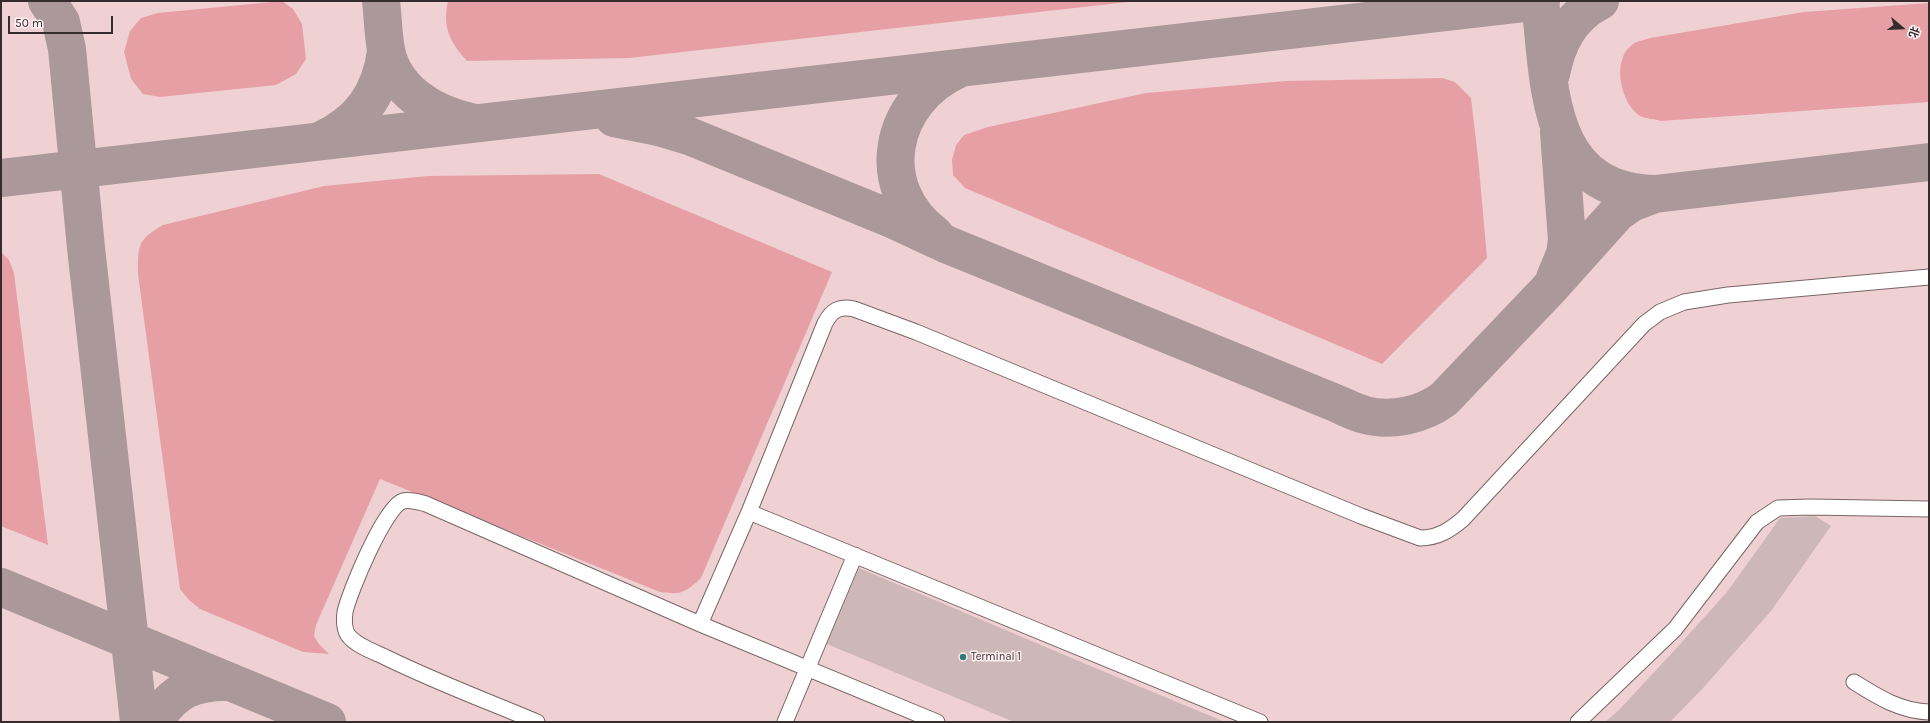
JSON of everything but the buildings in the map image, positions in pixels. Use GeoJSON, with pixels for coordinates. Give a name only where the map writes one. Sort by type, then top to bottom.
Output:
{"type":"FeatureCollection","features":[{"type":"Feature","properties":{"kind":"lane"},"geometry":{"type":"LineString","coordinates":[[700,624],[750,512],[825,323],[833,312],[844,307],[854,308],[924,335],[1361,516],[1420,538],[1430,538],[1451,529],[1464,519],[1644,324],[1660,312],[1684,302],[1728,295],[1929,281]]}},
{"type":"Feature","properties":{"kind":"lane"},"geometry":{"type":"LineString","coordinates":[[537,722],[422,675],[368,649],[349,636],[344,628],[348,599],[383,521],[392,508],[402,501],[413,500],[426,504],[700,624],[938,722]]}},
{"type":"Feature","properties":{"kind":"lane"},"geometry":{"type":"LineString","coordinates":[[1578,722],[1674,629],[1757,522],[1778,508],[1810,506],[1929,508]]}},
{"type":"Feature","properties":{"kind":"lane"},"geometry":{"type":"LineString","coordinates":[[750,512],[1260,722]]}},
{"type":"Feature","properties":{"kind":"lane"},"geometry":{"type":"LineString","coordinates":[[785,722],[855,555]]}},
{"type":"Feature","properties":{"kind":"lane"},"geometry":{"type":"LineString","coordinates":[[1854,682],[1896,707],[1915,712],[1929,712]]}},
{"type":"Feature","properties":{"kind":"shaded area"},"geometry":{"type":"Polygon","coordinates":[[[1,1],[1929,1],[1929,722],[1,722],[1,1]]]}},
{"type":"Feature","properties":{"kind":"shaded area"},"geometry":{"type":"Polygon","coordinates":[[[282,1],[293,9],[302,24],[306,59],[296,74],[276,85],[160,97],[143,94],[131,79],[124,52],[130,31],[141,18],[158,13],[282,1]]]}},
{"type":"Feature","properties":{"kind":"shaded area"},"geometry":{"type":"Polygon","coordinates":[[[448,1],[1137,1],[629,58],[467,61],[452,41],[449,34],[446,19],[448,1]]]}},
{"type":"Feature","properties":{"kind":"shaded area"},"geometry":{"type":"Polygon","coordinates":[[[1929,3],[1929,102],[1661,121],[1640,116],[1633,110],[1623,91],[1620,70],[1626,51],[1633,44],[1650,38],[1804,12],[1929,3]]]}},
{"type":"Feature","properties":{"kind":"shaded area"},"geometry":{"type":"Polygon","coordinates":[[[1442,78],[1455,82],[1471,98],[1487,258],[1382,364],[965,188],[953,175],[952,160],[956,145],[964,135],[988,127],[1146,93],[1286,81],[1442,78]]]}},
{"type":"Feature","properties":{"kind":"shaded area"},"geometry":{"type":"Polygon","coordinates":[[[599,174],[832,272],[701,578],[687,590],[682,592],[660,592],[380,479],[316,625],[314,636],[319,644],[329,654],[303,652],[200,609],[189,600],[180,589],[138,274],[139,250],[148,235],[163,225],[324,186],[428,176],[599,174]]]}},
{"type":"Feature","properties":{"kind":"shaded area"},"geometry":{"type":"Polygon","coordinates":[[[1,252],[9,260],[14,273],[48,545],[1,526],[1,252]]]}},
{"type":"Feature","properties":{"kind":"taxiway"},"geometry":{"type":"LineString","coordinates":[[47,1],[61,22],[67,49],[86,248],[139,722]]}},
{"type":"Feature","properties":{"kind":"taxiway"},"geometry":{"type":"LineString","coordinates":[[381,1],[386,50],[390,65],[397,77],[406,89],[430,107],[471,122]]}},
{"type":"Feature","properties":{"kind":"taxiway"},"geometry":{"type":"LineString","coordinates":[[1540,1],[1552,98],[1560,128],[1572,154],[1592,174],[1619,188],[1655,194],[1929,162]]}},
{"type":"Feature","properties":{"kind":"taxiway"},"geometry":{"type":"LineString","coordinates":[[1,178],[1541,1]]}},
{"type":"Feature","properties":{"kind":"taxiway"},"geometry":{"type":"LineString","coordinates":[[1551,74],[1557,52],[1566,32],[1581,14],[1600,1]]}},
{"type":"Feature","properties":{"kind":"taxiway"},"geometry":{"type":"LineString","coordinates":[[320,141],[346,125],[366,106],[379,81],[386,52]]}},
{"type":"Feature","properties":{"kind":"taxiway"},"geometry":{"type":"LineString","coordinates":[[935,235],[915,215],[902,193],[896,170],[897,146],[904,122],[917,101],[935,83],[959,69]]}},
{"type":"Feature","properties":{"kind":"taxiway"},"geometry":{"type":"LineString","coordinates":[[614,118],[659,127],[689,136],[894,220],[948,245],[1353,411],[1365,415],[1385,418],[1406,416],[1417,413],[1436,405],[1444,399],[1547,291],[1617,213],[1631,203],[1655,194]]}},
{"type":"Feature","properties":{"kind":"taxiway"},"geometry":{"type":"LineString","coordinates":[[1555,278],[1565,254],[1567,240],[1559,132]]}},
{"type":"Feature","properties":{"kind":"taxiway"},"geometry":{"type":"LineString","coordinates":[[1,587],[327,722]]}},
{"type":"Feature","properties":{"kind":"taxiway"},"geometry":{"type":"LineString","coordinates":[[154,722],[169,702],[186,690],[206,683],[231,682]]}},
{"type":"Feature","properties":{"kind":"place","name":"Terminal 1"},"geometry":{"type":"Point","coordinates":[963,657]}}]}
